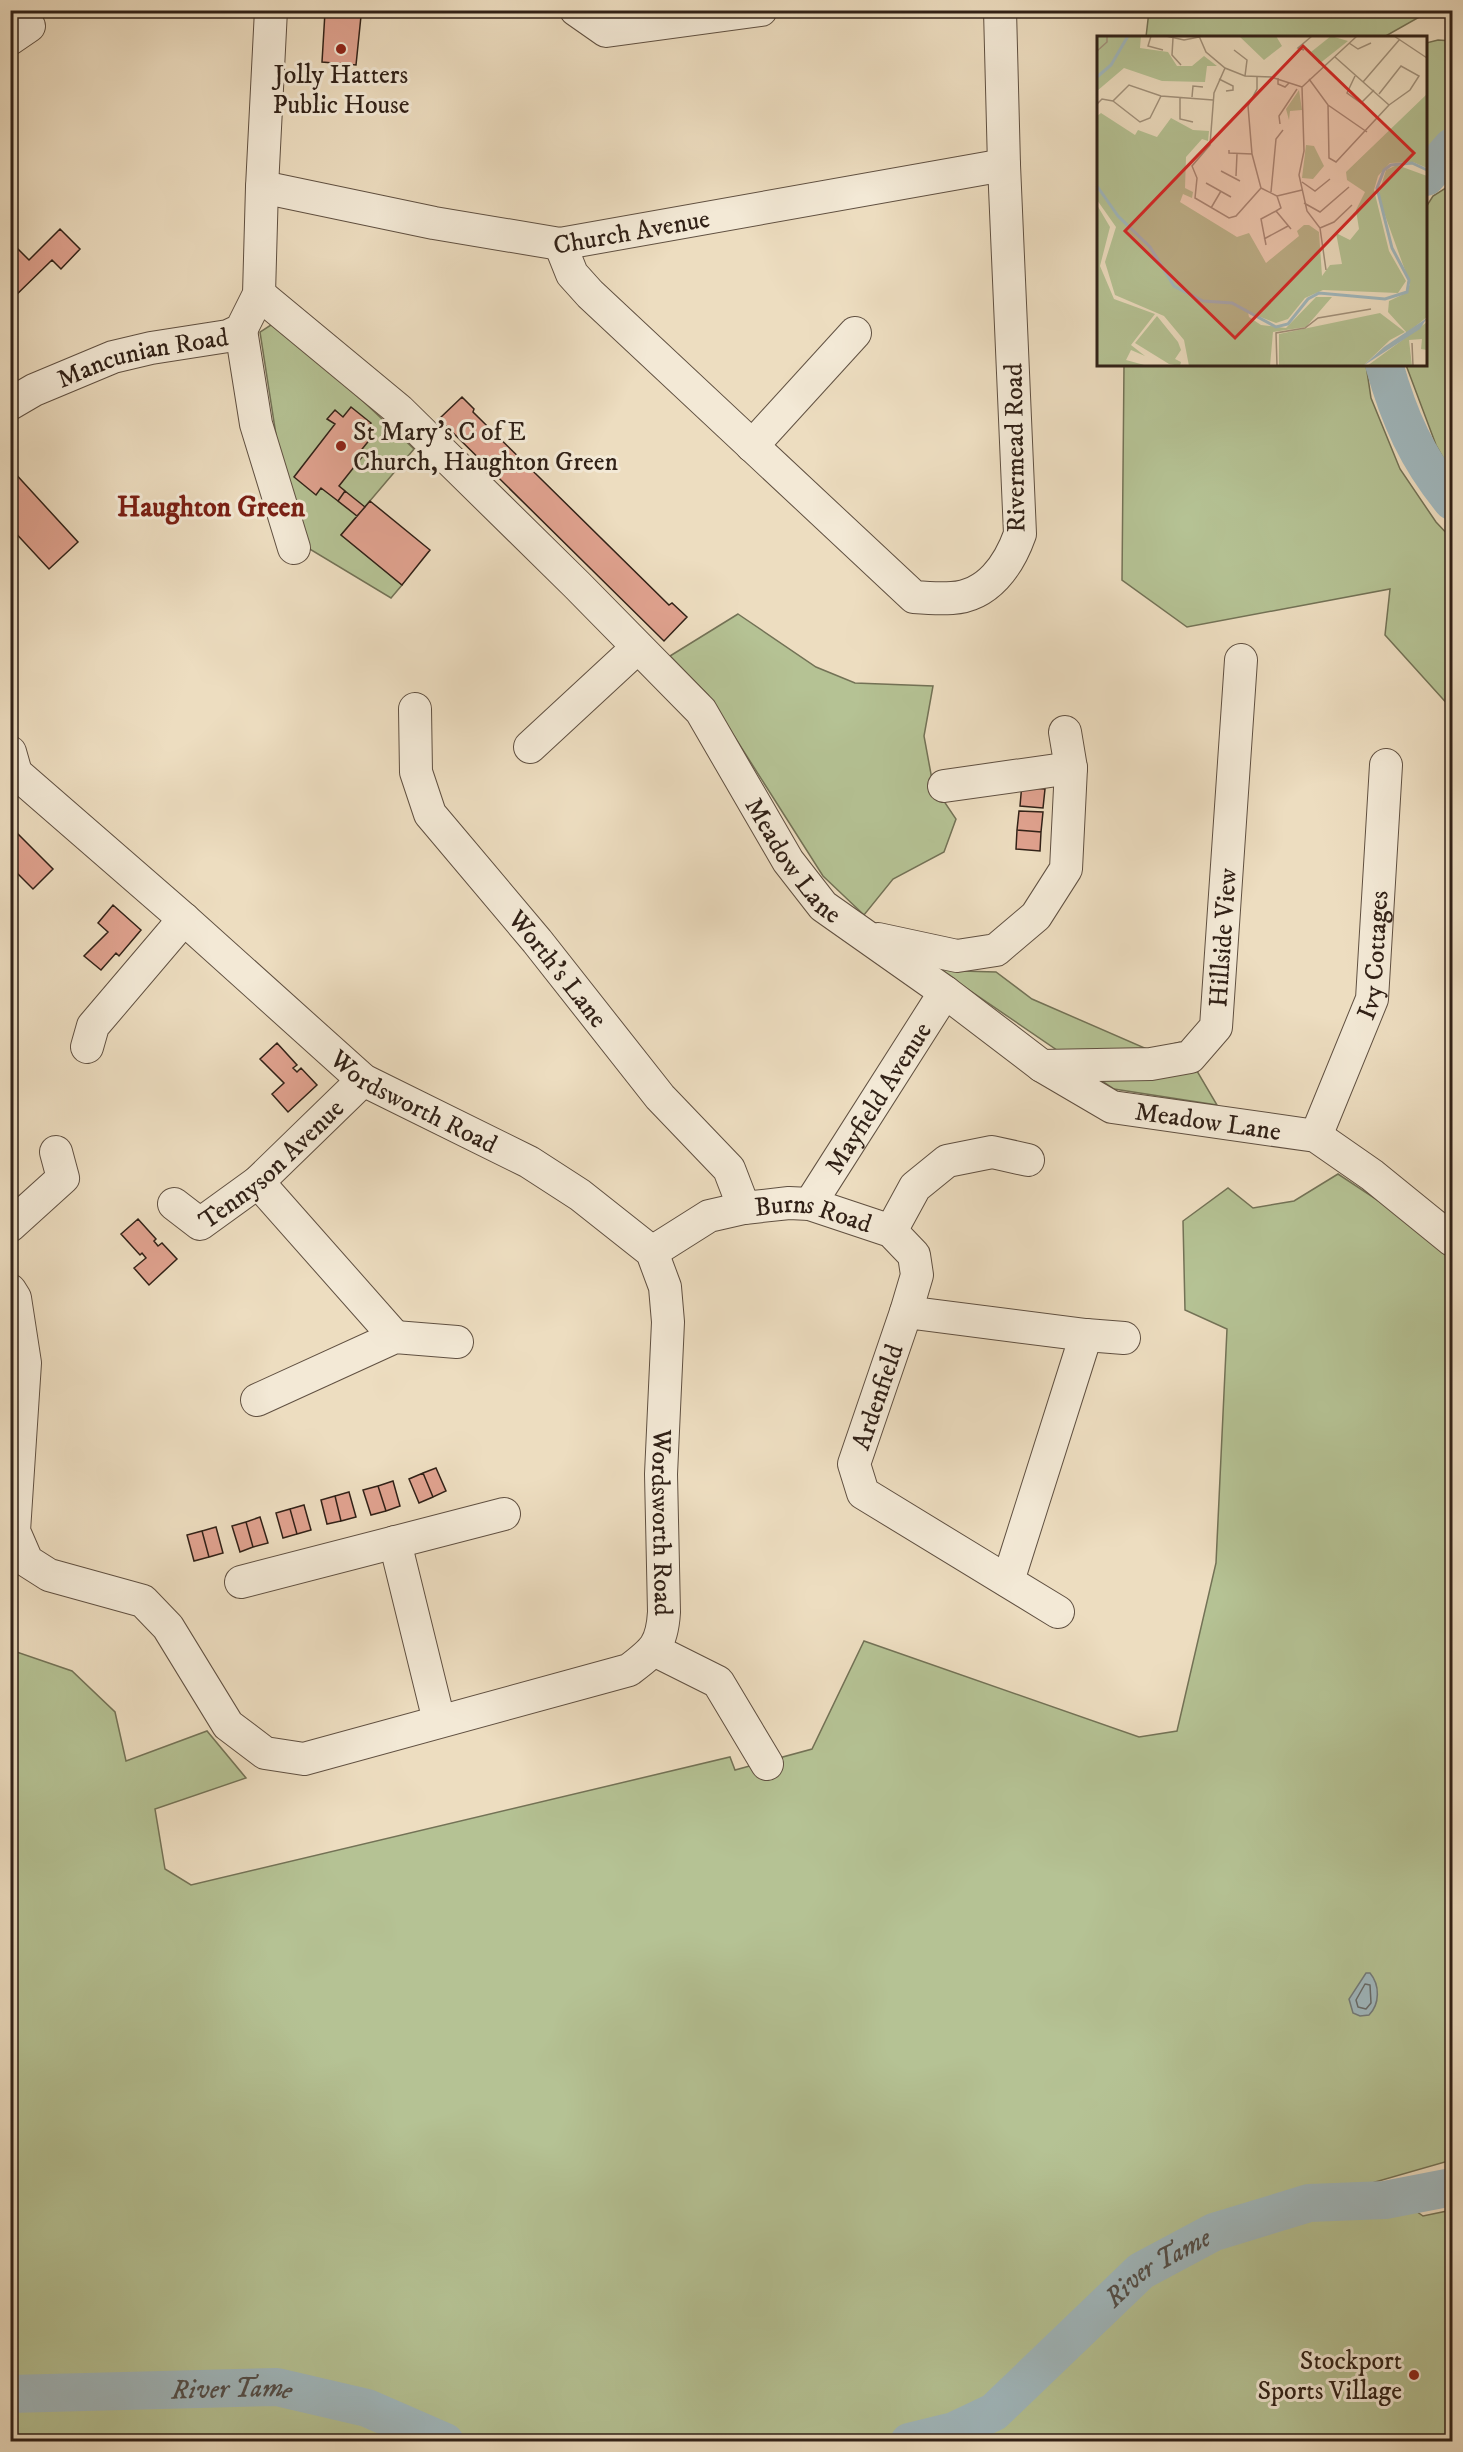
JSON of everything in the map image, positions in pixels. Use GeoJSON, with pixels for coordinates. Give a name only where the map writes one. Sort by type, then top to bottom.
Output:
{"type":"FeatureCollection","features":[{"type":"Feature","properties":{"kind":"street"},"geometry":{"type":"LineString","coordinates":[[260,294],[261,187],[271,10]]}},
{"type":"Feature","properties":{"kind":"street"},"geometry":{"type":"LineString","coordinates":[[576,10],[606,31],[761,10]]}},
{"type":"Feature","properties":{"kind":"street","name":"Rivermead Road"},"geometry":{"type":"LineString","coordinates":[[560,244],[572,274],[590,294],[914,597],[967,596],[994,579],[1007,564],[1020,534],[1004,165],[1000,10]]}},
{"type":"Feature","properties":{"kind":"street","name":"Church Avenue"},"geometry":{"type":"LineString","coordinates":[[261,187],[434,223],[560,244],[1004,165]]}},
{"type":"Feature","properties":{"kind":"street","name":"Mancunian Road"},"geometry":{"type":"LineString","coordinates":[[10,405],[34,390],[113,357],[151,348],[228,336],[241,330],[260,294]]}},
{"type":"Feature","properties":{"kind":"street","name":"Meadow Lane"},"geometry":{"type":"LineString","coordinates":[[260,294],[399,410],[701,711],[788,861],[823,906],[1042,1066],[1112,1107],[1316,1136],[1372,1175],[1452,1240]]}},
{"type":"Feature","properties":{"kind":"street"},"geometry":{"type":"LineString","coordinates":[[241,330],[256,424],[294,548]]}},
{"type":"Feature","properties":{"kind":"street"},"geometry":{"type":"LineString","coordinates":[[752,446],[855,333]]}},
{"type":"Feature","properties":{"kind":"street"},"geometry":{"type":"LineString","coordinates":[[530,747],[637,648]]}},
{"type":"Feature","properties":{"kind":"street","name":"Hillside View"},"geometry":{"type":"LineString","coordinates":[[1042,1066],[1151,1064],[1190,1057],[1216,1027],[1241,660]]}},
{"type":"Feature","properties":{"kind":"street","name":"Worth's Lane"},"geometry":{"type":"LineString","coordinates":[[415,709],[416,772],[430,813],[537,941],[660,1097],[729,1169],[744,1208]]}},
{"type":"Feature","properties":{"kind":"street"},"geometry":{"type":"LineString","coordinates":[[868,939],[877,938],[957,956],[996,950],[1036,916],[1066,868],[1071,768],[1065,732]]}},
{"type":"Feature","properties":{"kind":"street","name":"Ivy Cottages"},"geometry":{"type":"LineString","coordinates":[[1316,1136],[1372,999],[1386,765]]}},
{"type":"Feature","properties":{"kind":"street","name":"Wordsworth Road"},"geometry":{"type":"LineString","coordinates":[[10,1290],[15,1298],[25,1363],[14,1531],[27,1560],[49,1575],[143,1601],[168,1628],[228,1725],[264,1753],[304,1759],[629,1670],[654,1650],[663,1633],[664,1612],[661,1474],[668,1322],[665,1287],[652,1252],[580,1195],[529,1162],[363,1080],[12,767]]}},
{"type":"Feature","properties":{"kind":"street"},"geometry":{"type":"LineString","coordinates":[[944,786],[1071,768]]}},
{"type":"Feature","properties":{"kind":"street"},"geometry":{"type":"LineString","coordinates":[[90,1036],[184,919]]}},
{"type":"Feature","properties":{"kind":"street","name":"Mayfield Avenue"},"geometry":{"type":"LineString","coordinates":[[810,1204],[945,993]]}},
{"type":"Feature","properties":{"kind":"street","name":"Tennyson Avenue"},"geometry":{"type":"LineString","coordinates":[[174,1204],[200,1224],[258,1182],[363,1080]]}},
{"type":"Feature","properties":{"kind":"street"},"geometry":{"type":"LineString","coordinates":[[10,1226],[63,1178],[56,1152]]}},
{"type":"Feature","properties":{"kind":"street"},"geometry":{"type":"LineString","coordinates":[[891,1231],[915,1187],[947,1161],[992,1152],[1028,1160]]}},
{"type":"Feature","properties":{"kind":"street"},"geometry":{"type":"LineString","coordinates":[[258,1182],[395,1337]]}},
{"type":"Feature","properties":{"kind":"street","name":"Burns Road"},"geometry":{"type":"LineString","coordinates":[[652,1252],[709,1216],[744,1208],[789,1203],[810,1204],[891,1231],[914,1256],[917,1275],[906,1312]]}},
{"type":"Feature","properties":{"kind":"street","name":"Ardenfield"},"geometry":{"type":"LineString","coordinates":[[1058,1612],[863,1493],[854,1464],[906,1312],[1124,1338]]}},
{"type":"Feature","properties":{"kind":"street"},"geometry":{"type":"LineString","coordinates":[[1008,1581],[1086,1335]]}},
{"type":"Feature","properties":{"kind":"street"},"geometry":{"type":"LineString","coordinates":[[257,1400],[395,1337],[457,1342]]}},
{"type":"Feature","properties":{"kind":"street"},"geometry":{"type":"LineString","coordinates":[[241,1582],[504,1514]]}},
{"type":"Feature","properties":{"kind":"street"},"geometry":{"type":"LineString","coordinates":[[395,1542],[439,1721]]}},
{"type":"Feature","properties":{"kind":"street"},"geometry":{"type":"LineString","coordinates":[[654,1650],[717,1682],[767,1764]]}},
{"type":"Feature","properties":{"kind":"green space"},"geometry":{"type":"Polygon","coordinates":[[[1149,10],[1430,11],[1386,36],[1146,36],[1149,10]]]}},
{"type":"Feature","properties":{"kind":"green space"},"geometry":{"type":"Polygon","coordinates":[[[1438,40],[1452,41],[1452,135],[1427,162],[1427,43],[1438,40]]]}},
{"type":"Feature","properties":{"kind":"green space"},"geometry":{"type":"Polygon","coordinates":[[[1452,184],[1452,474],[1436,445],[1406,366],[1427,366],[1427,205],[1433,196],[1452,184]]]}},
{"type":"Feature","properties":{"kind":"green space"},"geometry":{"type":"Polygon","coordinates":[[[274,323],[414,449],[341,535],[402,585],[391,598],[303,545],[279,454],[260,332],[274,323]]]}},
{"type":"Feature","properties":{"kind":"green space"},"geometry":{"type":"Polygon","coordinates":[[[1124,366],[1366,366],[1371,398],[1400,469],[1436,522],[1452,539],[1452,778],[1447,775],[1451,708],[1385,635],[1390,589],[1187,627],[1122,580],[1124,366]]]}},
{"type":"Feature","properties":{"kind":"green space"},"geometry":{"type":"Polygon","coordinates":[[[738,614],[816,667],[855,683],[933,686],[924,736],[933,785],[956,819],[944,852],[893,879],[864,915],[823,876],[708,695],[670,656],[738,614]]]}},
{"type":"Feature","properties":{"kind":"green space"},"geometry":{"type":"Polygon","coordinates":[[[931,964],[961,971],[996,972],[1032,999],[1149,1050],[1180,1042],[1217,1105],[1114,1089],[931,964]]]}},
{"type":"Feature","properties":{"kind":"green space"},"geometry":{"type":"Polygon","coordinates":[[[1338,1174],[1385,1205],[1452,1258],[1452,2160],[1375,2182],[1423,2216],[1452,2210],[1452,2441],[11,2442],[11,1650],[72,1671],[115,1712],[126,1761],[207,1731],[246,1778],[155,1809],[165,1869],[191,1885],[730,1757],[735,1770],[812,1749],[864,1641],[1139,1737],[1177,1731],[1216,1563],[1227,1329],[1185,1310],[1183,1221],[1228,1188],[1253,1208],[1294,1201],[1338,1174]]]}},
{"type":"Feature","properties":{"kind":"water"},"geometry":{"type":"Polygon","coordinates":[[[1366,1973],[1370,1973],[1376,1983],[1377,2000],[1369,2015],[1360,2016],[1353,2013],[1349,1999],[1366,1973]]]}},
{"type":"Feature","properties":{"kind":"building","name":"Jolly Hatters Public House"},"geometry":{"type":"Polygon","coordinates":[[[325,12],[361,16],[356,65],[322,62],[325,12]]]}},
{"type":"Feature","properties":{"kind":"building"},"geometry":{"type":"Polygon","coordinates":[[[60,229],[80,249],[61,269],[52,260],[10,301],[10,241],[29,260],[60,229]]]}},
{"type":"Feature","properties":{"kind":"building"},"geometry":{"type":"Polygon","coordinates":[[[462,397],[474,409],[473,412],[669,605],[672,603],[687,617],[664,641],[439,419],[462,397]]]}},
{"type":"Feature","properties":{"kind":"building","name":"St Mary's C of E Church, Haughton Green"},"geometry":{"type":"Polygon","coordinates":[[[351,407],[371,423],[364,432],[371,438],[358,454],[362,457],[339,486],[345,491],[338,501],[321,488],[316,495],[294,477],[335,424],[327,419],[335,410],[343,417],[351,407]]]}},
{"type":"Feature","properties":{"kind":"building"},"geometry":{"type":"Polygon","coordinates":[[[12,470],[78,542],[49,569],[10,527],[12,470]]]}},
{"type":"Feature","properties":{"kind":"building"},"geometry":{"type":"Polygon","coordinates":[[[345,491],[365,507],[357,516],[338,501],[345,491]]]}},
{"type":"Feature","properties":{"kind":"building"},"geometry":{"type":"Polygon","coordinates":[[[370,501],[430,550],[402,585],[341,535],[370,501]]]}},
{"type":"Feature","properties":{"kind":"building"},"geometry":{"type":"Polygon","coordinates":[[[1022,783],[1034,788],[1045,789],[1043,808],[1020,806],[1022,783]]]}},
{"type":"Feature","properties":{"kind":"building"},"geometry":{"type":"Polygon","coordinates":[[[1019,811],[1043,812],[1041,832],[1017,830],[1019,811]]]}},
{"type":"Feature","properties":{"kind":"building"},"geometry":{"type":"Polygon","coordinates":[[[10,826],[53,869],[33,889],[10,866],[10,826]]]}},
{"type":"Feature","properties":{"kind":"building"},"geometry":{"type":"Polygon","coordinates":[[[1017,830],[1041,832],[1040,851],[1016,849],[1017,830]]]}},
{"type":"Feature","properties":{"kind":"building"},"geometry":{"type":"Polygon","coordinates":[[[113,905],[141,930],[119,956],[116,953],[101,970],[84,956],[108,932],[98,923],[113,905]]]}},
{"type":"Feature","properties":{"kind":"building"},"geometry":{"type":"Polygon","coordinates":[[[277,1043],[297,1065],[293,1068],[297,1072],[301,1068],[317,1085],[288,1112],[272,1094],[284,1083],[260,1059],[277,1043]]]}},
{"type":"Feature","properties":{"kind":"building"},"geometry":{"type":"Polygon","coordinates":[[[138,1219],[156,1239],[154,1241],[158,1246],[162,1243],[177,1259],[149,1285],[134,1268],[146,1258],[142,1253],[140,1255],[121,1234],[138,1219]]]}},
{"type":"Feature","properties":{"kind":"building"},"geometry":{"type":"Polygon","coordinates":[[[436,1468],[446,1491],[433,1497],[423,1473],[436,1468]]]}},
{"type":"Feature","properties":{"kind":"building"},"geometry":{"type":"Polygon","coordinates":[[[423,1473],[433,1497],[419,1503],[409,1479],[423,1473]]]}},
{"type":"Feature","properties":{"kind":"building"},"geometry":{"type":"Polygon","coordinates":[[[393,1481],[400,1506],[386,1511],[378,1486],[393,1481]]]}},
{"type":"Feature","properties":{"kind":"building"},"geometry":{"type":"Polygon","coordinates":[[[378,1486],[386,1511],[371,1515],[363,1490],[378,1486]]]}},
{"type":"Feature","properties":{"kind":"building"},"geometry":{"type":"Polygon","coordinates":[[[349,1492],[356,1517],[341,1521],[335,1496],[349,1492]]]}},
{"type":"Feature","properties":{"kind":"building"},"geometry":{"type":"Polygon","coordinates":[[[335,1496],[341,1521],[327,1524],[321,1500],[335,1496]]]}},
{"type":"Feature","properties":{"kind":"building"},"geometry":{"type":"Polygon","coordinates":[[[304,1505],[311,1530],[297,1534],[290,1509],[304,1505]]]}},
{"type":"Feature","properties":{"kind":"building"},"geometry":{"type":"Polygon","coordinates":[[[290,1509],[297,1534],[283,1538],[276,1513],[290,1509]]]}},
{"type":"Feature","properties":{"kind":"building"},"geometry":{"type":"Polygon","coordinates":[[[260,1517],[268,1543],[253,1547],[246,1522],[260,1517]]]}},
{"type":"Feature","properties":{"kind":"building"},"geometry":{"type":"Polygon","coordinates":[[[246,1522],[253,1547],[240,1552],[232,1526],[246,1522]]]}},
{"type":"Feature","properties":{"kind":"building"},"geometry":{"type":"Polygon","coordinates":[[[216,1527],[223,1553],[209,1557],[202,1531],[216,1527]]]}},
{"type":"Feature","properties":{"kind":"building"},"geometry":{"type":"Polygon","coordinates":[[[202,1531],[209,1557],[194,1561],[187,1535],[202,1531]]]}},
{"type":"Feature","properties":{"kind":"waterway","name":"River Tame"},"geometry":{"type":"LineString","coordinates":[[1427,176],[1452,147]]}},
{"type":"Feature","properties":{"kind":"waterway","name":"River Tame"},"geometry":{"type":"LineString","coordinates":[[1385,366],[1410,437],[1452,501]]}},
{"type":"Feature","properties":{"kind":"waterway","name":"River Tame"},"geometry":{"type":"LineString","coordinates":[[909,2442],[954,2431],[994,2412],[1141,2271],[1214,2232],[1309,2203],[1385,2200],[1452,2187]]}},
{"type":"Feature","properties":{"kind":"waterway","name":"River Tame"},"geometry":{"type":"LineString","coordinates":[[10,2394],[277,2387],[367,2408],[445,2442]]}},
{"type":"Feature","properties":{"kind":"place","name":"Jolly Hatters Public House"},"geometry":{"type":"Point","coordinates":[341,49]}},
{"type":"Feature","properties":{"kind":"place","name":"St Mary's C of E Church, Haughton Green"},"geometry":{"type":"Point","coordinates":[341,446]}},
{"type":"Feature","properties":{"kind":"place","name":"Stockport Sports Village"},"geometry":{"type":"Point","coordinates":[1414,2375]}},
{"type":"Feature","properties":{"kind":"district","name":"Haughton Green"},"geometry":{"type":"Point","coordinates":[211,506]}}]}
